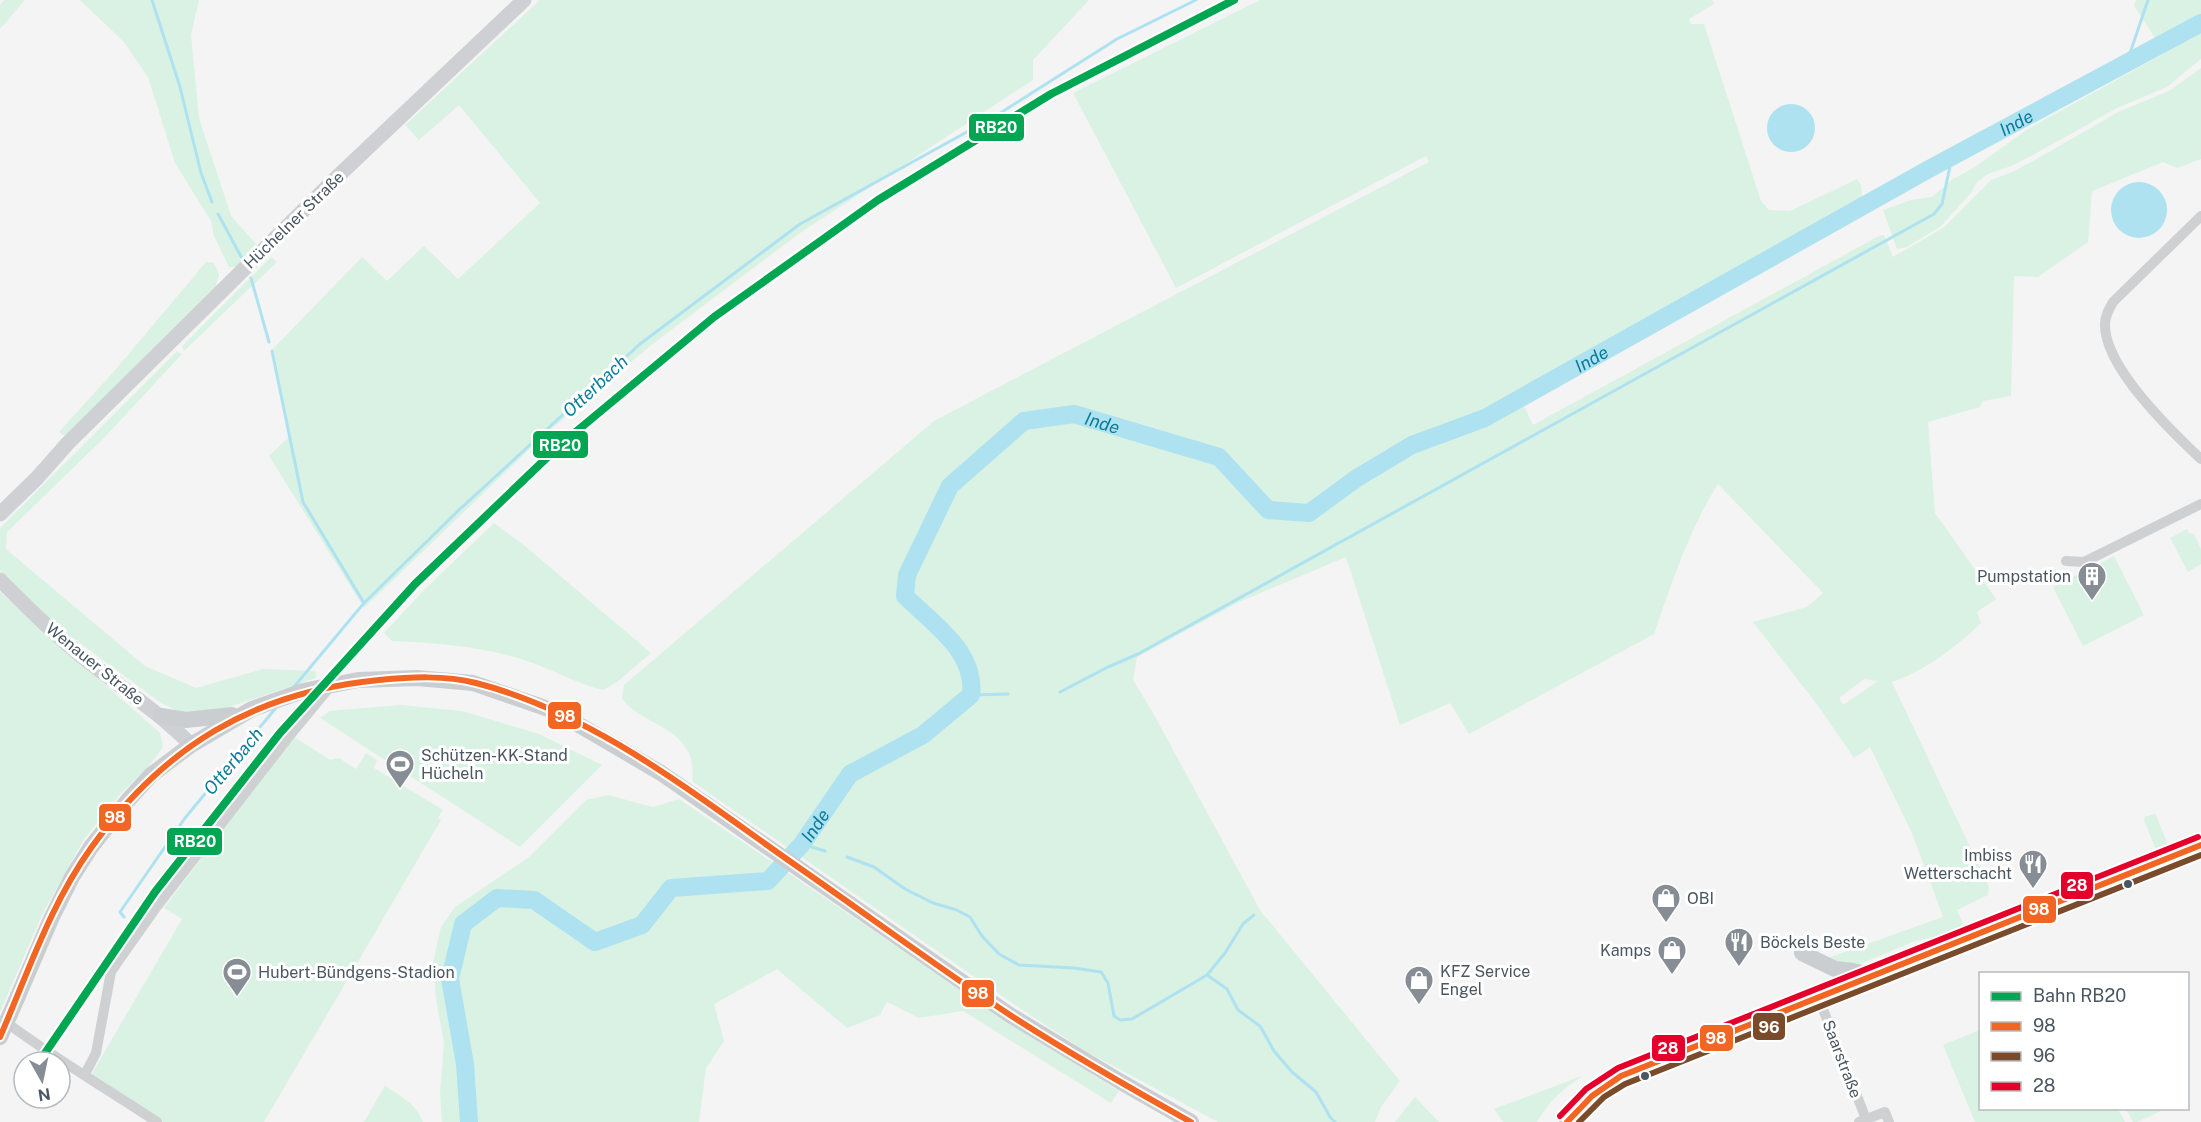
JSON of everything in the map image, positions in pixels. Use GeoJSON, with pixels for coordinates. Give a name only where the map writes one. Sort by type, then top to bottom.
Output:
{"type":"FeatureCollection","features":[{"type":"Feature","properties":{"kind":"main road"},"geometry":{"type":"LineString","coordinates":[[0,1037],[51,919],[72,877],[91,847],[151,775],[191,745],[266,702],[303,691],[358,680],[417,678],[473,682],[557,712],[661,773],[1010,1015],[1191,1122]]}},
{"type":"Feature","properties":{"kind":"main road"},"geometry":{"type":"LineString","coordinates":[[161,716],[177,720],[194,720],[242,714]]}},
{"type":"Feature","properties":{"kind":"main road"},"geometry":{"type":"LineString","coordinates":[[1567,1122],[1591,1096],[1607,1083],[2201,845]]}},
{"type":"Feature","properties":{"kind":"main road"},"geometry":{"type":"LineString","coordinates":[[1802,953],[1835,969],[1853,970],[1875,976]]}},
{"type":"Feature","properties":{"kind":"street","name":"Hüchelner Straße"},"geometry":{"type":"LineString","coordinates":[[0,514],[37,478],[68,443],[336,178],[524,0]]}},
{"type":"Feature","properties":{"kind":"street"},"geometry":{"type":"LineString","coordinates":[[2201,216],[2113,302],[2105,324],[2107,341],[2115,359],[2132,384],[2167,427],[2201,459]]}},
{"type":"Feature","properties":{"kind":"street","name":"Hüchelner Straße"},"geometry":{"type":"LineString","coordinates":[[0,500],[68,443]]}},
{"type":"Feature","properties":{"kind":"street"},"geometry":{"type":"LineString","coordinates":[[2066,561],[2084,562],[2201,504]]}},
{"type":"Feature","properties":{"kind":"street","name":"Wenauer Straße"},"geometry":{"type":"LineString","coordinates":[[0,580],[85,659],[161,716],[191,745]]}},
{"type":"Feature","properties":{"kind":"street"},"geometry":{"type":"LineString","coordinates":[[85,1074],[98,1048],[111,972],[161,901],[329,688]]}},
{"type":"Feature","properties":{"kind":"street","name":"Saarstraße"},"geometry":{"type":"LineString","coordinates":[[1819,999],[1862,1121],[1885,1112],[1889,1122]]}},
{"type":"Feature","properties":{"kind":"street"},"geometry":{"type":"LineString","coordinates":[[0,1017],[45,1051],[85,1074],[158,1122]]}},
{"type":"Feature","properties":{"kind":"green space"},"geometry":{"type":"Polygon","coordinates":[[[4,0],[25,0],[0,29],[0,5],[4,0]]]}},
{"type":"Feature","properties":{"kind":"green space"},"geometry":{"type":"Polygon","coordinates":[[[80,0],[199,0],[191,35],[199,118],[231,216],[259,247],[236,267],[229,267],[214,236],[211,221],[175,163],[148,77],[124,42],[80,0]]]}},
{"type":"Feature","properties":{"kind":"green space"},"geometry":{"type":"Polygon","coordinates":[[[540,0],[1089,0],[1033,60],[1033,80],[800,233],[650,346],[542,437],[364,608],[269,456],[290,436],[273,349],[362,257],[387,281],[424,246],[458,279],[540,203],[459,105],[419,140],[405,125],[540,0]]]}},
{"type":"Feature","properties":{"kind":"green space"},"geometry":{"type":"Polygon","coordinates":[[[1260,0],[1712,0],[1714,4],[1689,19],[1691,24],[1704,24],[1761,201],[1769,210],[1790,211],[1857,179],[1861,185],[1862,197],[1517,391],[1533,425],[1879,236],[1884,235],[1893,257],[1943,228],[1991,180],[2035,160],[2118,112],[2169,91],[2201,68],[2201,159],[2177,168],[2163,162],[2092,191],[2088,242],[2038,277],[2014,276],[2011,396],[1983,401],[1980,407],[1928,422],[1935,513],[1996,599],[1977,612],[1981,623],[1951,649],[1916,672],[1892,682],[1989,887],[1988,895],[1957,910],[1965,928],[1942,936],[1915,941],[1860,964],[1840,964],[1822,960],[1943,917],[1912,833],[1870,747],[1854,758],[1819,707],[1753,622],[1807,607],[1823,593],[1718,484],[1690,538],[1654,634],[1469,734],[1450,703],[1400,725],[1346,557],[1239,602],[1137,657],[1133,680],[1260,910],[1400,1081],[1381,1107],[1375,1122],[1218,1122],[1087,1052],[1015,1005],[693,782],[692,762],[686,748],[670,732],[640,714],[622,699],[624,685],[934,421],[1429,162],[1426,156],[1176,288],[1073,93],[1260,0]],[[1864,679],[1839,698],[1843,705],[1878,681],[1864,679]]]}},
{"type":"Feature","properties":{"kind":"green space"},"geometry":{"type":"Polygon","coordinates":[[[2136,0],[2201,0],[2201,59],[2167,87],[2117,108],[2031,156],[1988,174],[1977,182],[1971,193],[1941,226],[1907,247],[1897,249],[1883,210],[1911,200],[1932,197],[1953,179],[1975,167],[2028,129],[2165,53],[2134,6],[2136,0]]]}},
{"type":"Feature","properties":{"kind":"green space"},"geometry":{"type":"Polygon","coordinates":[[[271,257],[277,262],[184,351],[182,346],[271,257]]]}},
{"type":"Feature","properties":{"kind":"green space"},"geometry":{"type":"Polygon","coordinates":[[[206,262],[214,263],[219,275],[215,289],[65,436],[59,432],[117,368],[206,262]]]}},
{"type":"Feature","properties":{"kind":"green space"},"geometry":{"type":"Polygon","coordinates":[[[177,351],[182,354],[103,439],[7,532],[6,549],[145,666],[196,688],[263,669],[316,671],[316,678],[226,708],[195,715],[175,710],[161,703],[53,623],[0,570],[0,528],[177,351]]]}},
{"type":"Feature","properties":{"kind":"green space"},"geometry":{"type":"Polygon","coordinates":[[[494,523],[525,546],[651,653],[617,682],[603,690],[502,654],[448,645],[392,641],[384,633],[425,589],[494,523]]]}},
{"type":"Feature","properties":{"kind":"green space"},"geometry":{"type":"Polygon","coordinates":[[[2187,529],[2189,533],[2194,534],[2201,549],[2201,564],[2188,572],[2170,538],[2187,529]]]}},
{"type":"Feature","properties":{"kind":"green space"},"geometry":{"type":"Polygon","coordinates":[[[2114,556],[2144,615],[2083,646],[2053,587],[2114,556]]]}},
{"type":"Feature","properties":{"kind":"green space"},"geometry":{"type":"Polygon","coordinates":[[[0,592],[160,733],[163,747],[84,839],[42,915],[0,1012],[0,592]]]}},
{"type":"Feature","properties":{"kind":"green space"},"geometry":{"type":"Polygon","coordinates":[[[401,705],[462,711],[539,734],[602,765],[520,847],[320,718],[330,711],[401,705]]]}},
{"type":"Feature","properties":{"kind":"green space","name":"Hubert-Bündgens-Stadion"},"geometry":{"type":"Polygon","coordinates":[[[293,736],[330,760],[339,758],[356,769],[366,753],[377,760],[374,768],[443,810],[438,818],[441,820],[264,1122],[163,1122],[91,1075],[182,919],[164,908],[293,736]]]}},
{"type":"Feature","properties":{"kind":"green space"},"geometry":{"type":"Polygon","coordinates":[[[608,795],[653,807],[679,799],[1005,1020],[1119,1091],[1111,1103],[963,1011],[919,1018],[887,1002],[880,1015],[847,1028],[777,969],[714,1004],[724,1041],[706,1068],[699,1122],[442,1122],[440,1094],[444,1043],[436,999],[433,963],[441,927],[455,907],[529,857],[586,800],[608,795]]]}},
{"type":"Feature","properties":{"kind":"green space"},"geometry":{"type":"Polygon","coordinates":[[[2154,814],[2168,845],[2156,850],[2144,820],[2145,817],[2154,814]]]}},
{"type":"Feature","properties":{"kind":"green space"},"geometry":{"type":"Polygon","coordinates":[[[1979,1030],[1979,1110],[2119,1110],[2125,1122],[1975,1122],[1943,1045],[1979,1030]]]}},
{"type":"Feature","properties":{"kind":"green space"},"geometry":{"type":"Polygon","coordinates":[[[1582,1076],[1556,1096],[1537,1122],[1503,1122],[1494,1109],[1582,1076]]]}},
{"type":"Feature","properties":{"kind":"green space"},"geometry":{"type":"Polygon","coordinates":[[[385,1086],[412,1105],[423,1122],[364,1122],[385,1086]]]}},
{"type":"Feature","properties":{"kind":"green space"},"geometry":{"type":"Polygon","coordinates":[[[1415,1097],[1439,1122],[1395,1122],[1415,1097]]]}},
{"type":"Feature","properties":{"kind":"green space"},"geometry":{"type":"Polygon","coordinates":[[[2127,1110],[2163,1110],[2137,1122],[2133,1122],[2127,1110]]]}},
{"type":"Feature","properties":{"kind":"water"},"geometry":{"type":"Polygon","coordinates":[[[1786,104],[1796,104],[1808,111],[1815,123],[1815,133],[1808,145],[1796,152],[1786,152],[1771,141],[1767,133],[1767,123],[1778,108],[1786,104]]]}},
{"type":"Feature","properties":{"kind":"water"},"geometry":{"type":"Polygon","coordinates":[[[2139,182],[2154,187],[2162,195],[2167,210],[2162,225],[2154,233],[2139,238],[2124,233],[2116,225],[2111,210],[2116,195],[2124,187],[2139,182]]]}},
{"type":"Feature","properties":{"kind":"waterway"},"geometry":{"type":"LineString","coordinates":[[152,0],[180,87],[201,173],[212,202]]}},
{"type":"Feature","properties":{"kind":"waterway","name":"Otterbach"},"geometry":{"type":"LineString","coordinates":[[293,688],[364,603],[460,509],[640,344],[800,224],[994,117],[1117,39],[1196,0]]}},
{"type":"Feature","properties":{"kind":"waterway"},"geometry":{"type":"LineString","coordinates":[[2127,62],[2148,0]]}},
{"type":"Feature","properties":{"kind":"waterway","name":"Inde"},"geometry":{"type":"LineString","coordinates":[[469,1122],[465,1064],[450,979],[463,924],[497,898],[534,900],[595,942],[642,925],[671,888],[768,881],[802,844],[850,774],[923,735],[971,695],[971,679],[960,652],[940,628],[905,596],[907,575],[950,486],[1024,421],[1074,414],[1219,457],[1268,510],[1309,513],[1357,478],[1412,445],[1485,418],[1929,169],[2201,23]]}},
{"type":"Feature","properties":{"kind":"waterway"},"geometry":{"type":"LineString","coordinates":[[1060,692],[1138,654],[1934,214],[1942,204],[1952,157]]}},
{"type":"Feature","properties":{"kind":"waterway"},"geometry":{"type":"LineString","coordinates":[[218,214],[244,262]]}},
{"type":"Feature","properties":{"kind":"waterway"},"geometry":{"type":"LineString","coordinates":[[251,278],[269,342]]}},
{"type":"Feature","properties":{"kind":"waterway"},"geometry":{"type":"LineString","coordinates":[[272,351],[303,502],[364,603]]}},
{"type":"Feature","properties":{"kind":"waterway"},"geometry":{"type":"LineString","coordinates":[[971,695],[1008,694]]}},
{"type":"Feature","properties":{"kind":"waterway","name":"Otterbach"},"geometry":{"type":"LineString","coordinates":[[124,917],[120,912],[185,818],[275,709]]}},
{"type":"Feature","properties":{"kind":"waterway"},"geometry":{"type":"LineString","coordinates":[[802,844],[825,851]]}},
{"type":"Feature","properties":{"kind":"waterway"},"geometry":{"type":"LineString","coordinates":[[847,857],[874,867],[905,889],[933,903],[957,910],[970,917],[982,936],[999,954],[1019,965],[1101,972],[1108,983],[1114,1016],[1120,1020],[1132,1019],[1207,975],[1227,989],[1238,1010],[1260,1026],[1274,1051],[1292,1072],[1316,1092],[1335,1122]]}},
{"type":"Feature","properties":{"kind":"waterway"},"geometry":{"type":"LineString","coordinates":[[1207,975],[1225,953],[1243,924],[1254,915]]}},
{"type":"Feature","properties":{"kind":"rail line","name":"RB20"},"geometry":{"type":"LineString","coordinates":[[47,1050],[155,892],[280,733],[415,584],[560,445],[714,317],[878,200],[1051,94],[1234,0]]}},
{"type":"Feature","properties":{"kind":"transit line","name":"98"},"geometry":{"type":"LineString","coordinates":[[0,1037],[41,940],[76,870],[119,812],[149,780],[181,753],[216,730],[252,712],[292,697],[334,686],[379,680],[440,678],[464,680],[521,697],[564,715],[646,761],[1010,1015],[1191,1122]]}},
{"type":"Feature","properties":{"kind":"transit line","name":"28"},"geometry":{"type":"LineString","coordinates":[[1560,1116],[1586,1089],[1618,1068],[2198,837]]}},
{"type":"Feature","properties":{"kind":"transit line","name":"98"},"geometry":{"type":"LineString","coordinates":[[1567,1122],[1592,1096],[1621,1076],[2201,845]]}},
{"type":"Feature","properties":{"kind":"transit line","name":"96"},"geometry":{"type":"LineString","coordinates":[[1579,1122],[1604,1097],[1625,1084],[2201,855]]}},
{"type":"Feature","properties":{"kind":"place","name":"Pumpstation"},"geometry":{"type":"Point","coordinates":[2092,602]}},
{"type":"Feature","properties":{"kind":"place","name":"Schützen-KK-Stand Hücheln"},"geometry":{"type":"Point","coordinates":[400,790]}},
{"type":"Feature","properties":{"kind":"place","name":"Imbiss Wetterschacht"},"geometry":{"type":"Point","coordinates":[2033,890]}},
{"type":"Feature","properties":{"kind":"place","name":"OBI"},"geometry":{"type":"Point","coordinates":[1666,924]}},
{"type":"Feature","properties":{"kind":"place","name":"Böckels Beste"},"geometry":{"type":"Point","coordinates":[1739,968]}},
{"type":"Feature","properties":{"kind":"place","name":"Kamps"},"geometry":{"type":"Point","coordinates":[1672,976]}},
{"type":"Feature","properties":{"kind":"place","name":"Hubert-Bündgens-Stadion"},"geometry":{"type":"Point","coordinates":[237,998]}},
{"type":"Feature","properties":{"kind":"place","name":"KFZ Service Engel"},"geometry":{"type":"Point","coordinates":[1419,1006]}}]}
